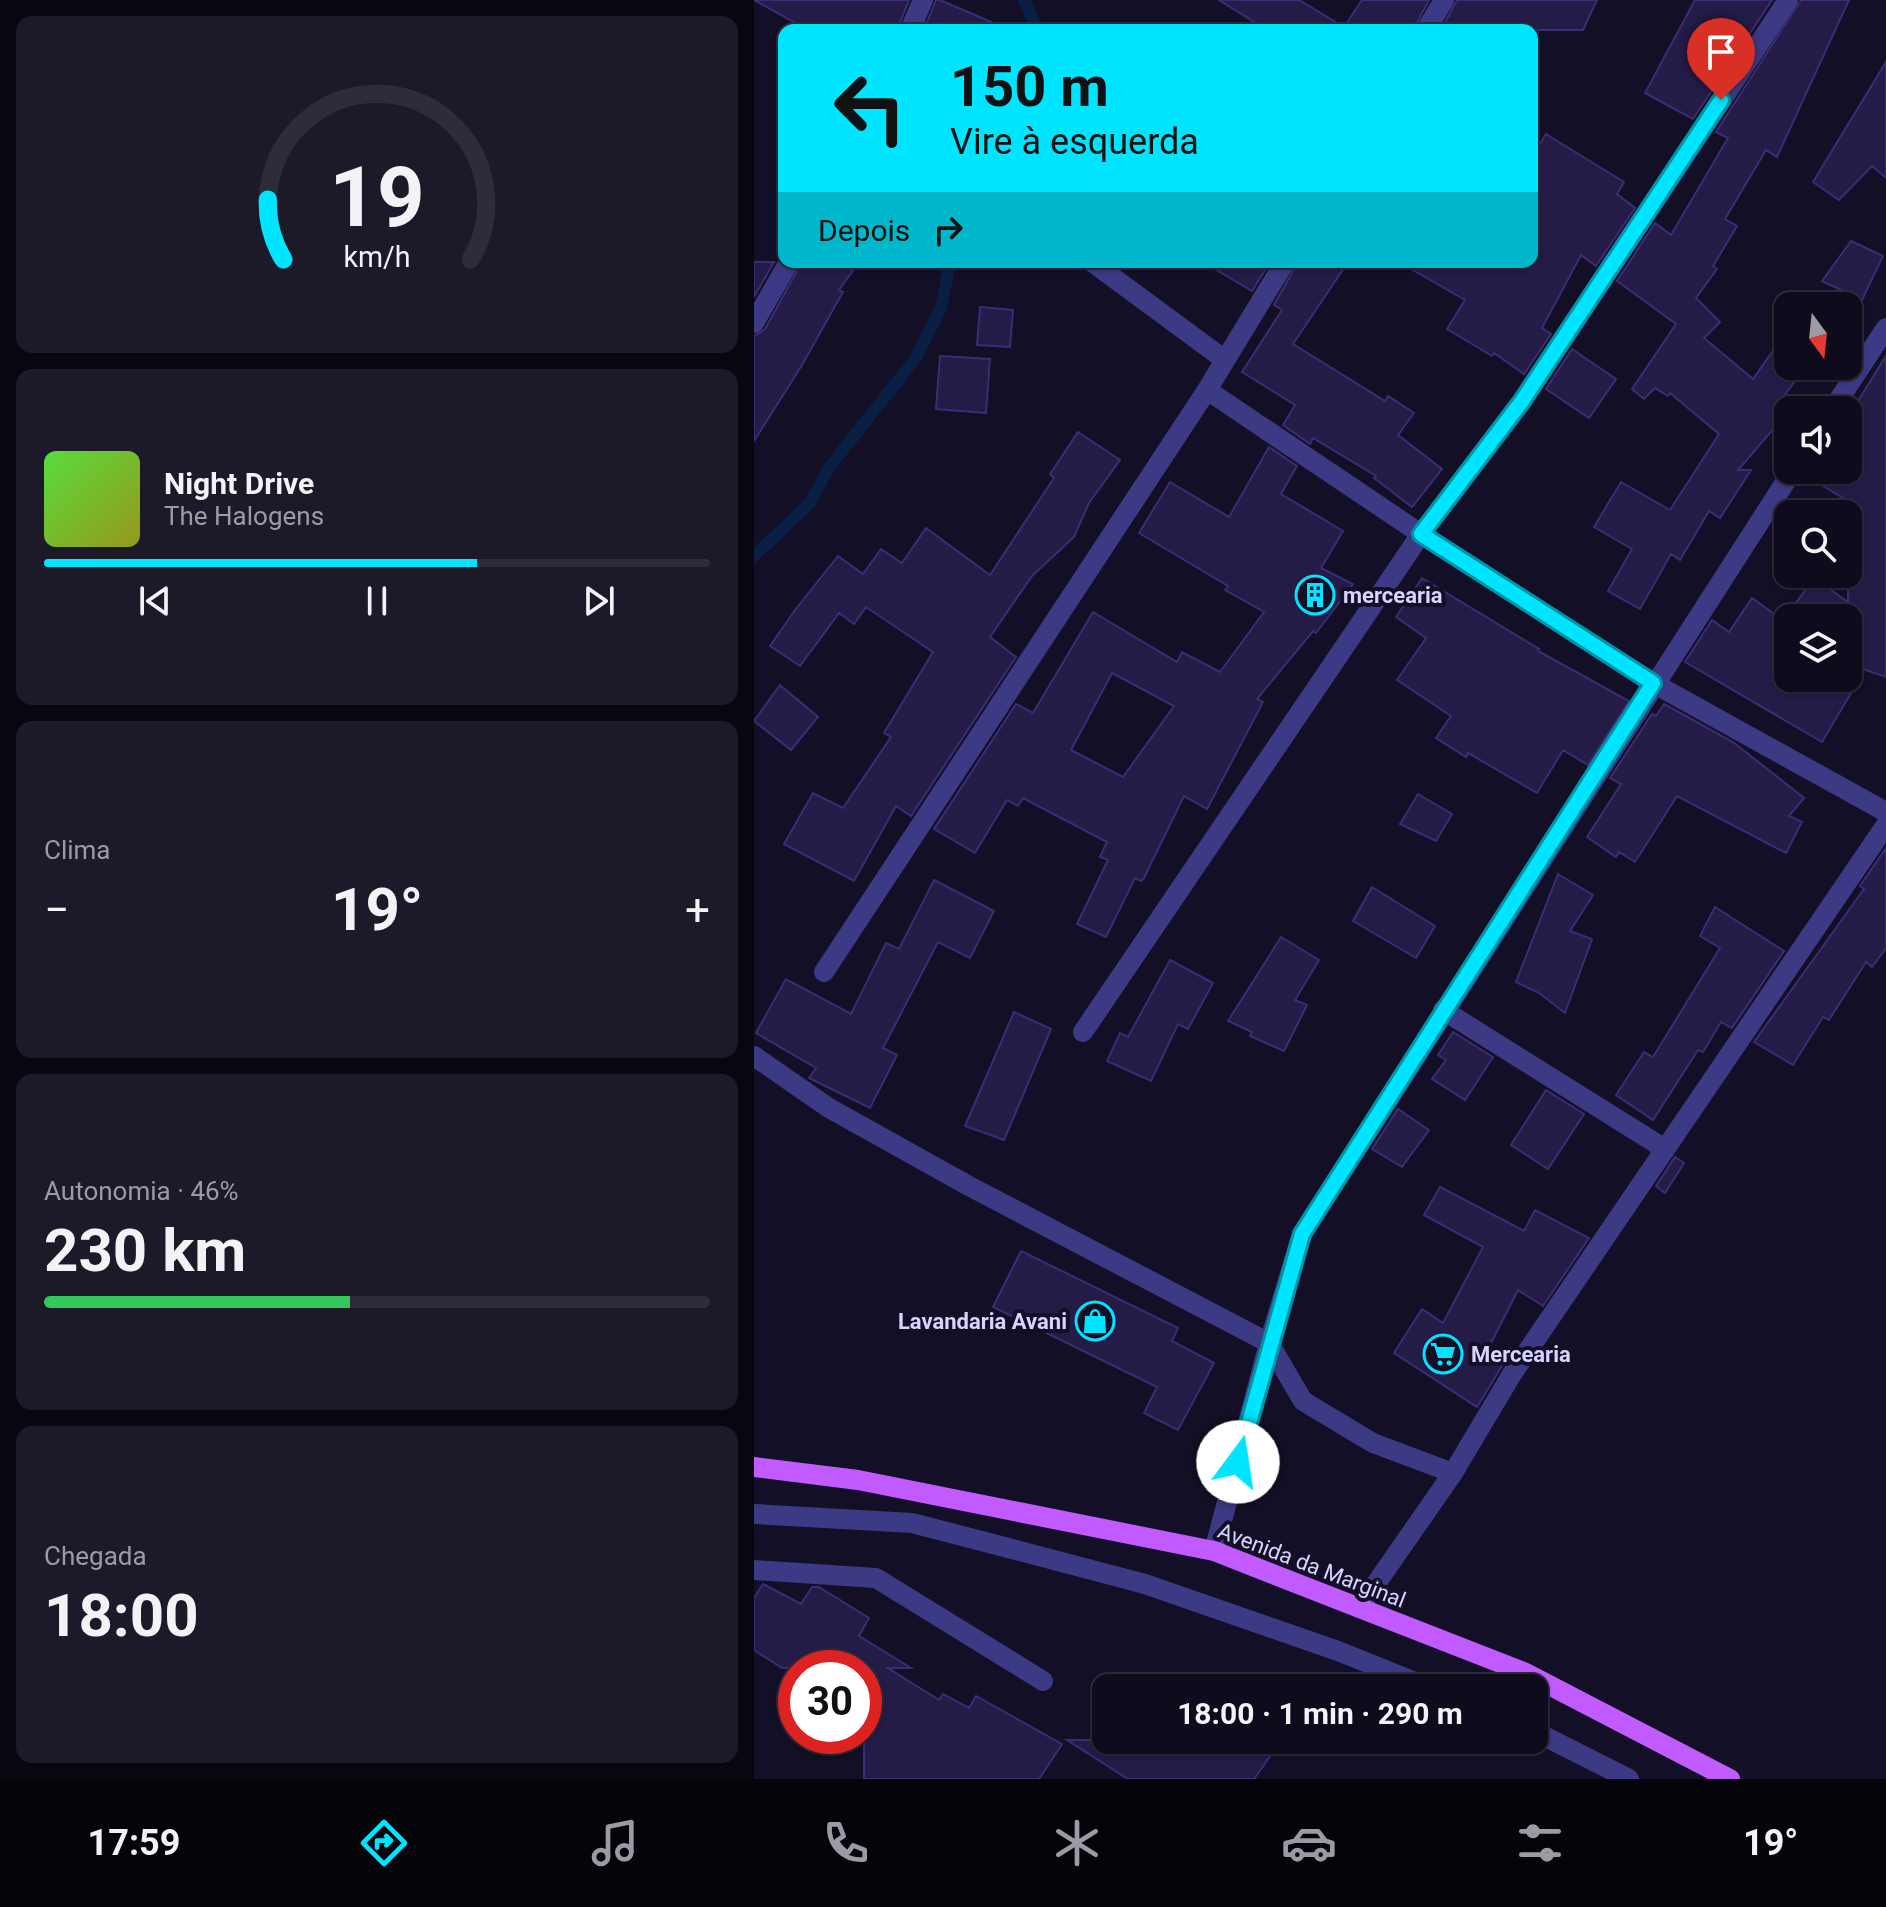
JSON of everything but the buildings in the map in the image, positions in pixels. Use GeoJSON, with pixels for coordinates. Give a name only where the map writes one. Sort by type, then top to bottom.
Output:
{"type":"FeatureCollection","features":[{"type":"Feature","properties":{"kind":"main road","name":"Avenida da Marginal"},"geometry":{"type":"LineString","coordinates":[[754,1467],[858,1480],[1214,1551],[1526,1673],[1730,1779]]}},
{"type":"Feature","properties":{"kind":"street"},"geometry":{"type":"LineString","coordinates":[[913,24],[923,0]]}},
{"type":"Feature","properties":{"kind":"street"},"geometry":{"type":"LineString","coordinates":[[1430,24],[1444,0]]}},
{"type":"Feature","properties":{"kind":"street"},"geometry":{"type":"LineString","coordinates":[[1083,1032],[1421,534],[1522,401],[1788,0]]}},
{"type":"Feature","properties":{"kind":"street"},"geometry":{"type":"LineString","coordinates":[[754,323],[786,268]]}},
{"type":"Feature","properties":{"kind":"street"},"geometry":{"type":"LineString","coordinates":[[1100,268],[1225,360]]}},
{"type":"Feature","properties":{"kind":"street"},"geometry":{"type":"LineString","coordinates":[[824,972],[1207,390],[1281,268]]}},
{"type":"Feature","properties":{"kind":"street"},"geometry":{"type":"LineString","coordinates":[[1842,396],[1883,339]]}},
{"type":"Feature","properties":{"kind":"street"},"geometry":{"type":"LineString","coordinates":[[1207,390],[1421,534],[1653,683],[1886,812]]}},
{"type":"Feature","properties":{"kind":"street"},"geometry":{"type":"LineString","coordinates":[[1214,1551],[1269,1343],[1302,1234],[1653,683],[1784,484]]}},
{"type":"Feature","properties":{"kind":"street"},"geometry":{"type":"LineString","coordinates":[[1359,1608],[1453,1473],[1512,1374],[1661,1151],[1886,825]]}},
{"type":"Feature","properties":{"kind":"street"},"geometry":{"type":"LineString","coordinates":[[1443,1010],[1657,1144],[1661,1151]]}},
{"type":"Feature","properties":{"kind":"street"},"geometry":{"type":"LineString","coordinates":[[754,1056],[854,1122],[1269,1343],[1303,1401],[1373,1443],[1453,1473]]}},
{"type":"Feature","properties":{"kind":"street"},"geometry":{"type":"LineString","coordinates":[[754,1514],[912,1523],[1145,1584],[1395,1674]]}},
{"type":"Feature","properties":{"kind":"street"},"geometry":{"type":"LineString","coordinates":[[754,1570],[876,1578],[1043,1681]]}},
{"type":"Feature","properties":{"kind":"street"},"geometry":{"type":"LineString","coordinates":[[1548,1738],[1629,1779]]}},
{"type":"Feature","properties":{"kind":"waterway"},"geometry":{"type":"LineString","coordinates":[[1024,0],[1035,24]]}},
{"type":"Feature","properties":{"kind":"waterway"},"geometry":{"type":"LineString","coordinates":[[754,556],[810,503],[828,469],[915,359],[941,308],[949,268]]}},
{"type":"Feature","properties":{"kind":"place","name":"mercearia"},"geometry":{"type":"Point","coordinates":[1315,595]}},
{"type":"Feature","properties":{"kind":"place","name":"Lavandaria Avani"},"geometry":{"type":"Point","coordinates":[1095,1321]}},
{"type":"Feature","properties":{"kind":"place","name":"Mercearia"},"geometry":{"type":"Point","coordinates":[1443,1354]}},
{"type":"Feature","properties":{"kind":"route"},"geometry":{"type":"LineString","coordinates":[[1238,1462],[1302,1234],[1653,683],[1421,534],[1522,401],[1721,100]]}}]}
